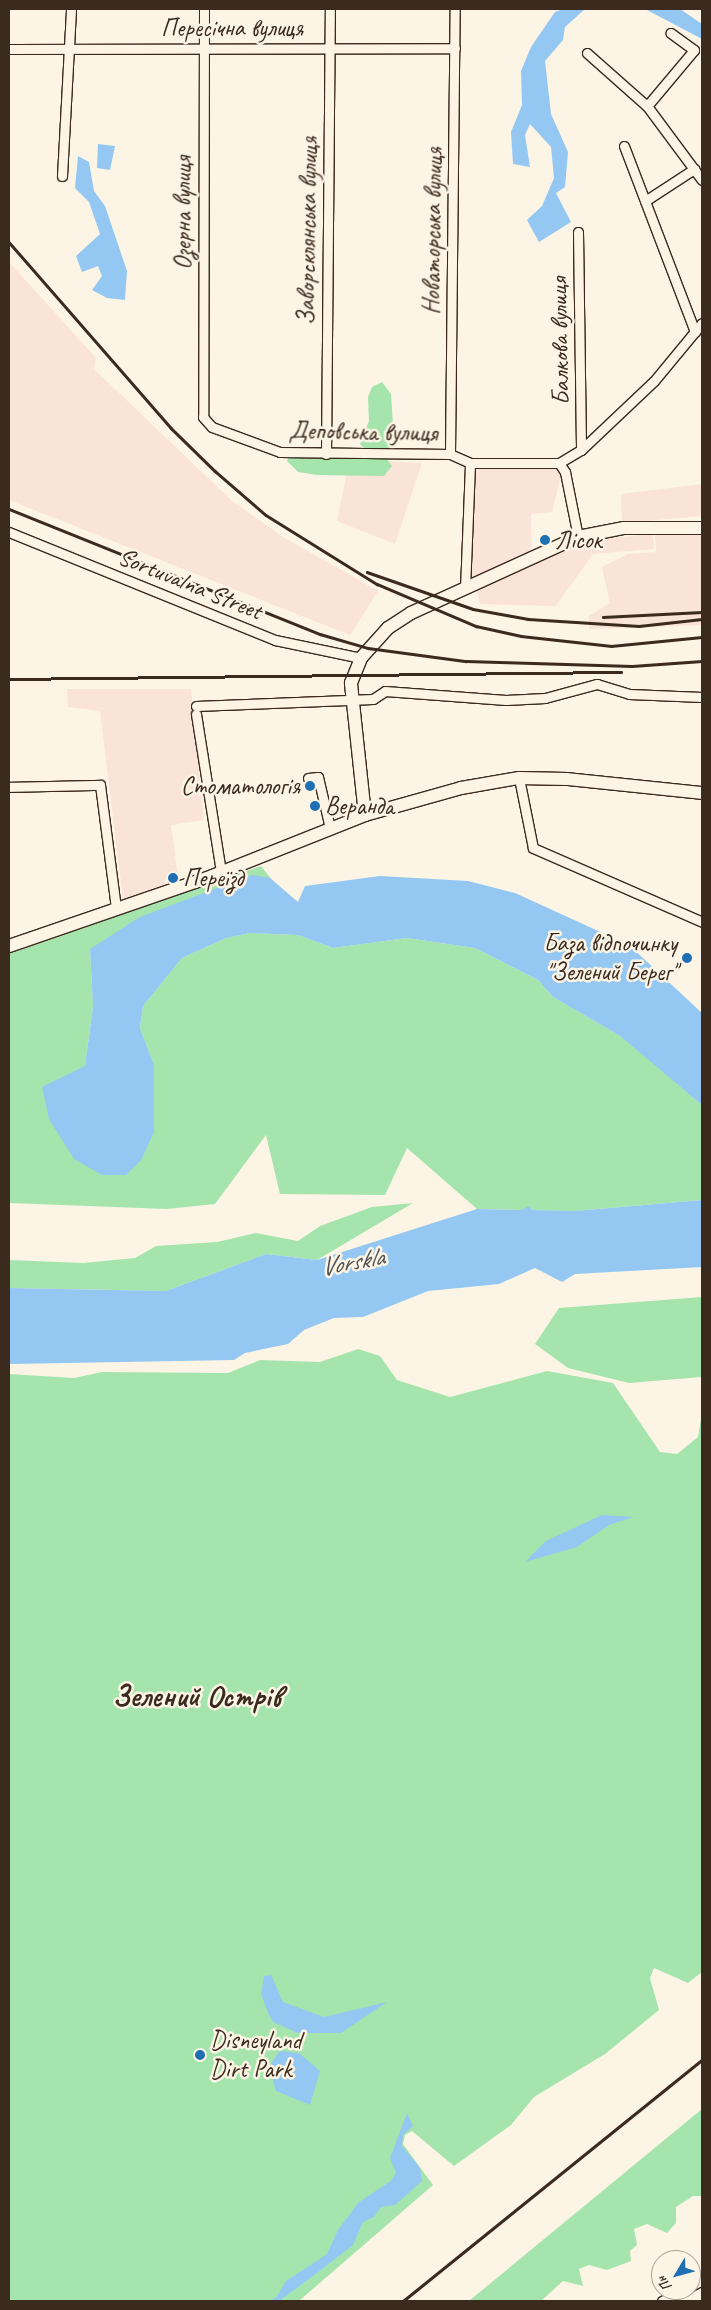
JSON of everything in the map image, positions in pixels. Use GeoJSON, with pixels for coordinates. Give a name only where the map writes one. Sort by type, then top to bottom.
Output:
{"type":"FeatureCollection","features":[{"type":"Feature","properties":{"kind":"main road"},"geometry":{"type":"LineString","coordinates":[[365,815],[351,683],[361,658],[395,623],[578,537],[624,528],[702,528]]}},
{"type":"Feature","properties":{"kind":"main road"},"geometry":{"type":"LineString","coordinates":[[9,946],[222,872],[365,815],[460,788],[519,778],[702,792]]}},
{"type":"Feature","properties":{"kind":"street"},"geometry":{"type":"LineString","coordinates":[[62,176],[71,9]]}},
{"type":"Feature","properties":{"kind":"street","name":"Озерна вулиця"},"geometry":{"type":"LineString","coordinates":[[202,417],[204,9]]}},
{"type":"Feature","properties":{"kind":"street","name":"Заворсклянська вулиця"},"geometry":{"type":"LineString","coordinates":[[326,454],[330,9]]}},
{"type":"Feature","properties":{"kind":"street","name":"Новаторська вулиця"},"geometry":{"type":"LineString","coordinates":[[450,454],[455,9]]}},
{"type":"Feature","properties":{"kind":"street"},"geometry":{"type":"LineString","coordinates":[[647,106],[694,50],[671,33]]}},
{"type":"Feature","properties":{"kind":"street","name":"Пересічна вулиця"},"geometry":{"type":"LineString","coordinates":[[9,49],[455,48]]}},
{"type":"Feature","properties":{"kind":"street"},"geometry":{"type":"LineString","coordinates":[[587,53],[647,106],[702,180]]}},
{"type":"Feature","properties":{"kind":"street"},"geometry":{"type":"LineString","coordinates":[[624,146],[695,332]]}},
{"type":"Feature","properties":{"kind":"street"},"geometry":{"type":"LineString","coordinates":[[645,201],[694,169]]}},
{"type":"Feature","properties":{"kind":"street","name":"Балкова вулиця"},"geometry":{"type":"LineString","coordinates":[[578,232],[581,450]]}},
{"type":"Feature","properties":{"kind":"street"},"geometry":{"type":"LineString","coordinates":[[578,537],[566,472],[559,463],[581,450],[654,381],[702,323]]}},
{"type":"Feature","properties":{"kind":"street","name":"Деповська вулиця"},"geometry":{"type":"LineString","coordinates":[[202,417],[212,427],[280,452],[450,454],[470,463],[559,463]]}},
{"type":"Feature","properties":{"kind":"street","name":"Деповська вулиця"},"geometry":{"type":"LineString","coordinates":[[465,589],[470,463]]}},
{"type":"Feature","properties":{"kind":"street","name":"Sortuvalna Street"},"geometry":{"type":"LineString","coordinates":[[9,532],[275,640],[361,658]]}},
{"type":"Feature","properties":{"kind":"street"},"geometry":{"type":"LineString","coordinates":[[222,872],[196,710],[373,699],[385,691],[506,700],[545,698],[597,684],[629,694],[702,697]]}},
{"type":"Feature","properties":{"kind":"street"},"geometry":{"type":"LineString","coordinates":[[308,778],[318,776],[330,828]]}},
{"type":"Feature","properties":{"kind":"street"},"geometry":{"type":"LineString","coordinates":[[519,778],[533,848],[702,922]]}},
{"type":"Feature","properties":{"kind":"street"},"geometry":{"type":"LineString","coordinates":[[9,787],[100,785],[116,909]]}},
{"type":"Feature","properties":{"kind":"shaded area"},"geometry":{"type":"Polygon","coordinates":[[[9,262],[96,358],[94,369],[232,501],[283,537],[378,591],[350,635],[9,500],[9,262]]]}},
{"type":"Feature","properties":{"kind":"shaded area"},"geometry":{"type":"Polygon","coordinates":[[[350,459],[422,463],[395,544],[337,521],[350,459]]]}},
{"type":"Feature","properties":{"kind":"shaded area"},"geometry":{"type":"Polygon","coordinates":[[[552,466],[561,476],[552,512],[531,514],[531,550],[477,581],[470,575],[476,467],[552,466]]]}},
{"type":"Feature","properties":{"kind":"shaded area"},"geometry":{"type":"Polygon","coordinates":[[[702,484],[702,516],[622,523],[621,494],[702,484]]]}},
{"type":"Feature","properties":{"kind":"shaded area"},"geometry":{"type":"Polygon","coordinates":[[[702,532],[702,625],[589,629],[589,616],[610,603],[602,567],[628,554],[656,552],[655,534],[702,532]]]}},
{"type":"Feature","properties":{"kind":"shaded area"},"geometry":{"type":"Polygon","coordinates":[[[653,534],[654,549],[593,554],[556,606],[480,604],[476,589],[581,541],[653,534]]]}},
{"type":"Feature","properties":{"kind":"shaded area"},"geometry":{"type":"Polygon","coordinates":[[[67,689],[191,689],[204,820],[171,825],[178,877],[165,879],[165,884],[123,899],[100,711],[68,707],[67,689]]]}},
{"type":"Feature","properties":{"kind":"green space"},"geometry":{"type":"Polygon","coordinates":[[[382,382],[391,394],[394,441],[388,449],[365,449],[360,444],[369,421],[368,397],[372,387],[382,382]]]}},
{"type":"Feature","properties":{"kind":"green space"},"geometry":{"type":"Polygon","coordinates":[[[290,454],[385,456],[392,466],[384,476],[317,475],[298,472],[287,461],[290,454]]]}},
{"type":"Feature","properties":{"kind":"green space"},"geometry":{"type":"Polygon","coordinates":[[[261,866],[283,894],[270,878],[90,949],[93,1006],[85,1066],[154,1132],[154,1065],[140,1028],[143,1006],[182,958],[226,938],[250,933],[298,935],[333,948],[407,938],[475,948],[538,980],[553,997],[620,1036],[682,1087],[702,1105],[702,1200],[575,1211],[477,1209],[407,1148],[385,1195],[280,1194],[266,1135],[215,1204],[167,1209],[9,1203],[9,954],[261,866]]]}},
{"type":"Feature","properties":{"kind":"green space"},"geometry":{"type":"Polygon","coordinates":[[[413,1203],[317,1260],[266,1254],[166,1291],[9,1288],[9,1260],[83,1263],[135,1258],[156,1246],[217,1242],[256,1233],[298,1241],[320,1226],[372,1207],[413,1203]]]}},
{"type":"Feature","properties":{"kind":"green space"},"geometry":{"type":"Polygon","coordinates":[[[702,1297],[702,1377],[629,1383],[568,1368],[535,1344],[559,1308],[702,1297]]]}},
{"type":"Feature","properties":{"kind":"green space"},"geometry":{"type":"Polygon","coordinates":[[[358,1349],[380,1356],[397,1380],[450,1397],[547,1371],[613,1383],[660,1452],[677,1454],[698,1437],[702,1413],[702,1972],[688,1983],[654,1968],[650,1978],[659,2010],[605,2054],[534,2097],[511,2125],[454,2166],[412,2131],[405,2135],[403,2144],[433,2185],[299,2301],[9,2301],[9,1374],[74,1378],[102,1372],[228,1373],[260,1360],[320,1362],[358,1349]]]}},
{"type":"Feature","properties":{"kind":"green space"},"geometry":{"type":"Polygon","coordinates":[[[702,2109],[702,2196],[693,2196],[676,2207],[676,2223],[667,2233],[647,2224],[634,2229],[637,2245],[630,2251],[631,2261],[607,2270],[589,2265],[579,2269],[583,2286],[563,2281],[541,2301],[469,2301],[702,2109]]]}},
{"type":"Feature","properties":{"kind":"water"},"geometry":{"type":"Polygon","coordinates":[[[563,9],[585,9],[565,27],[563,40],[545,61],[551,114],[568,152],[565,187],[556,193],[571,222],[539,242],[527,220],[542,206],[554,178],[551,147],[530,124],[525,135],[530,167],[513,164],[511,132],[522,105],[521,71],[531,47],[555,12],[563,9]]]}},
{"type":"Feature","properties":{"kind":"water"},"geometry":{"type":"Polygon","coordinates":[[[645,9],[680,9],[702,24],[702,39],[645,9]]]}},
{"type":"Feature","properties":{"kind":"water"},"geometry":{"type":"Polygon","coordinates":[[[98,144],[115,146],[110,170],[97,168],[98,144]]]}},
{"type":"Feature","properties":{"kind":"water"},"geometry":{"type":"Polygon","coordinates":[[[78,156],[89,162],[94,191],[105,206],[127,271],[125,300],[107,298],[92,290],[102,276],[98,266],[82,272],[76,256],[100,234],[89,202],[75,188],[78,156]]]}},
{"type":"Feature","properties":{"kind":"water"},"geometry":{"type":"Polygon","coordinates":[[[252,875],[270,878],[298,902],[305,886],[380,876],[468,881],[515,893],[629,945],[702,1013],[702,1105],[620,1036],[553,997],[538,980],[475,948],[407,938],[333,948],[298,935],[250,933],[226,938],[182,958],[143,1006],[140,1028],[154,1065],[154,1132],[141,1160],[126,1175],[102,1175],[74,1159],[49,1119],[42,1087],[85,1066],[93,1006],[90,949],[140,917],[252,875]]]}},
{"type":"Feature","properties":{"kind":"water","name":"Vorskla"},"geometry":{"type":"Polygon","coordinates":[[[702,1200],[702,1267],[575,1274],[562,1282],[535,1268],[499,1284],[428,1291],[363,1317],[334,1318],[304,1330],[288,1344],[245,1353],[234,1360],[9,1364],[9,1288],[166,1291],[266,1254],[317,1260],[477,1209],[522,1210],[529,1206],[532,1210],[575,1211],[702,1200]]]}},
{"type":"Feature","properties":{"kind":"water"},"geometry":{"type":"Polygon","coordinates":[[[602,1515],[633,1517],[609,1525],[577,1547],[525,1562],[546,1541],[602,1515]]]}},
{"type":"Feature","properties":{"kind":"water"},"geometry":{"type":"Polygon","coordinates":[[[271,1975],[283,2002],[324,2017],[387,2002],[341,2033],[298,2033],[273,2022],[268,2013],[261,1994],[264,1976],[271,1975]]]}},
{"type":"Feature","properties":{"kind":"water"},"geometry":{"type":"Polygon","coordinates":[[[280,2051],[299,2053],[320,2071],[310,2105],[276,2091],[269,2066],[280,2051]]]}},
{"type":"Feature","properties":{"kind":"water"},"geometry":{"type":"Polygon","coordinates":[[[407,2113],[413,2126],[403,2135],[402,2146],[420,2168],[422,2181],[395,2205],[381,2207],[374,2217],[363,2222],[353,2245],[313,2276],[279,2301],[267,2301],[276,2298],[286,2281],[327,2254],[338,2230],[359,2202],[391,2181],[396,2173],[390,2158],[407,2113]]]}},
{"type":"Feature","properties":{"kind":"railway"},"geometry":{"type":"LineString","coordinates":[[9,242],[171,428],[215,471],[266,515],[377,584],[476,626],[521,636],[611,646],[702,637]]}},
{"type":"Feature","properties":{"kind":"railway"},"geometry":{"type":"LineString","coordinates":[[9,509],[320,634],[368,648],[466,661],[632,666],[702,661]]}},
{"type":"Feature","properties":{"kind":"railway"},"geometry":{"type":"LineString","coordinates":[[367,572],[473,609],[528,619],[639,626],[702,619]]}},
{"type":"Feature","properties":{"kind":"railway"},"geometry":{"type":"LineString","coordinates":[[603,617],[702,612]]}},
{"type":"Feature","properties":{"kind":"railway"},"geometry":{"type":"LineString","coordinates":[[9,679],[621,672]]}},
{"type":"Feature","properties":{"kind":"railway"},"geometry":{"type":"LineString","coordinates":[[403,2301],[702,2060]]}},
{"type":"Feature","properties":{"kind":"place","name":"Лісок"},"geometry":{"type":"Point","coordinates":[545,540]}},
{"type":"Feature","properties":{"kind":"place","name":"Стоматологія"},"geometry":{"type":"Point","coordinates":[310,786]}},
{"type":"Feature","properties":{"kind":"place","name":"Веранда"},"geometry":{"type":"Point","coordinates":[315,806]}},
{"type":"Feature","properties":{"kind":"place","name":"Переїзд"},"geometry":{"type":"Point","coordinates":[173,878]}},
{"type":"Feature","properties":{"kind":"place","name":"База відпочинку \"Зелений Берег\""},"geometry":{"type":"Point","coordinates":[687,958]}},
{"type":"Feature","properties":{"kind":"place","name":"Disneyland Dirt Park"},"geometry":{"type":"Point","coordinates":[200,2055]}},
{"type":"Feature","properties":{"kind":"district","name":"Зелений Острів"},"geometry":{"type":"Point","coordinates":[197,1696]}}]}
